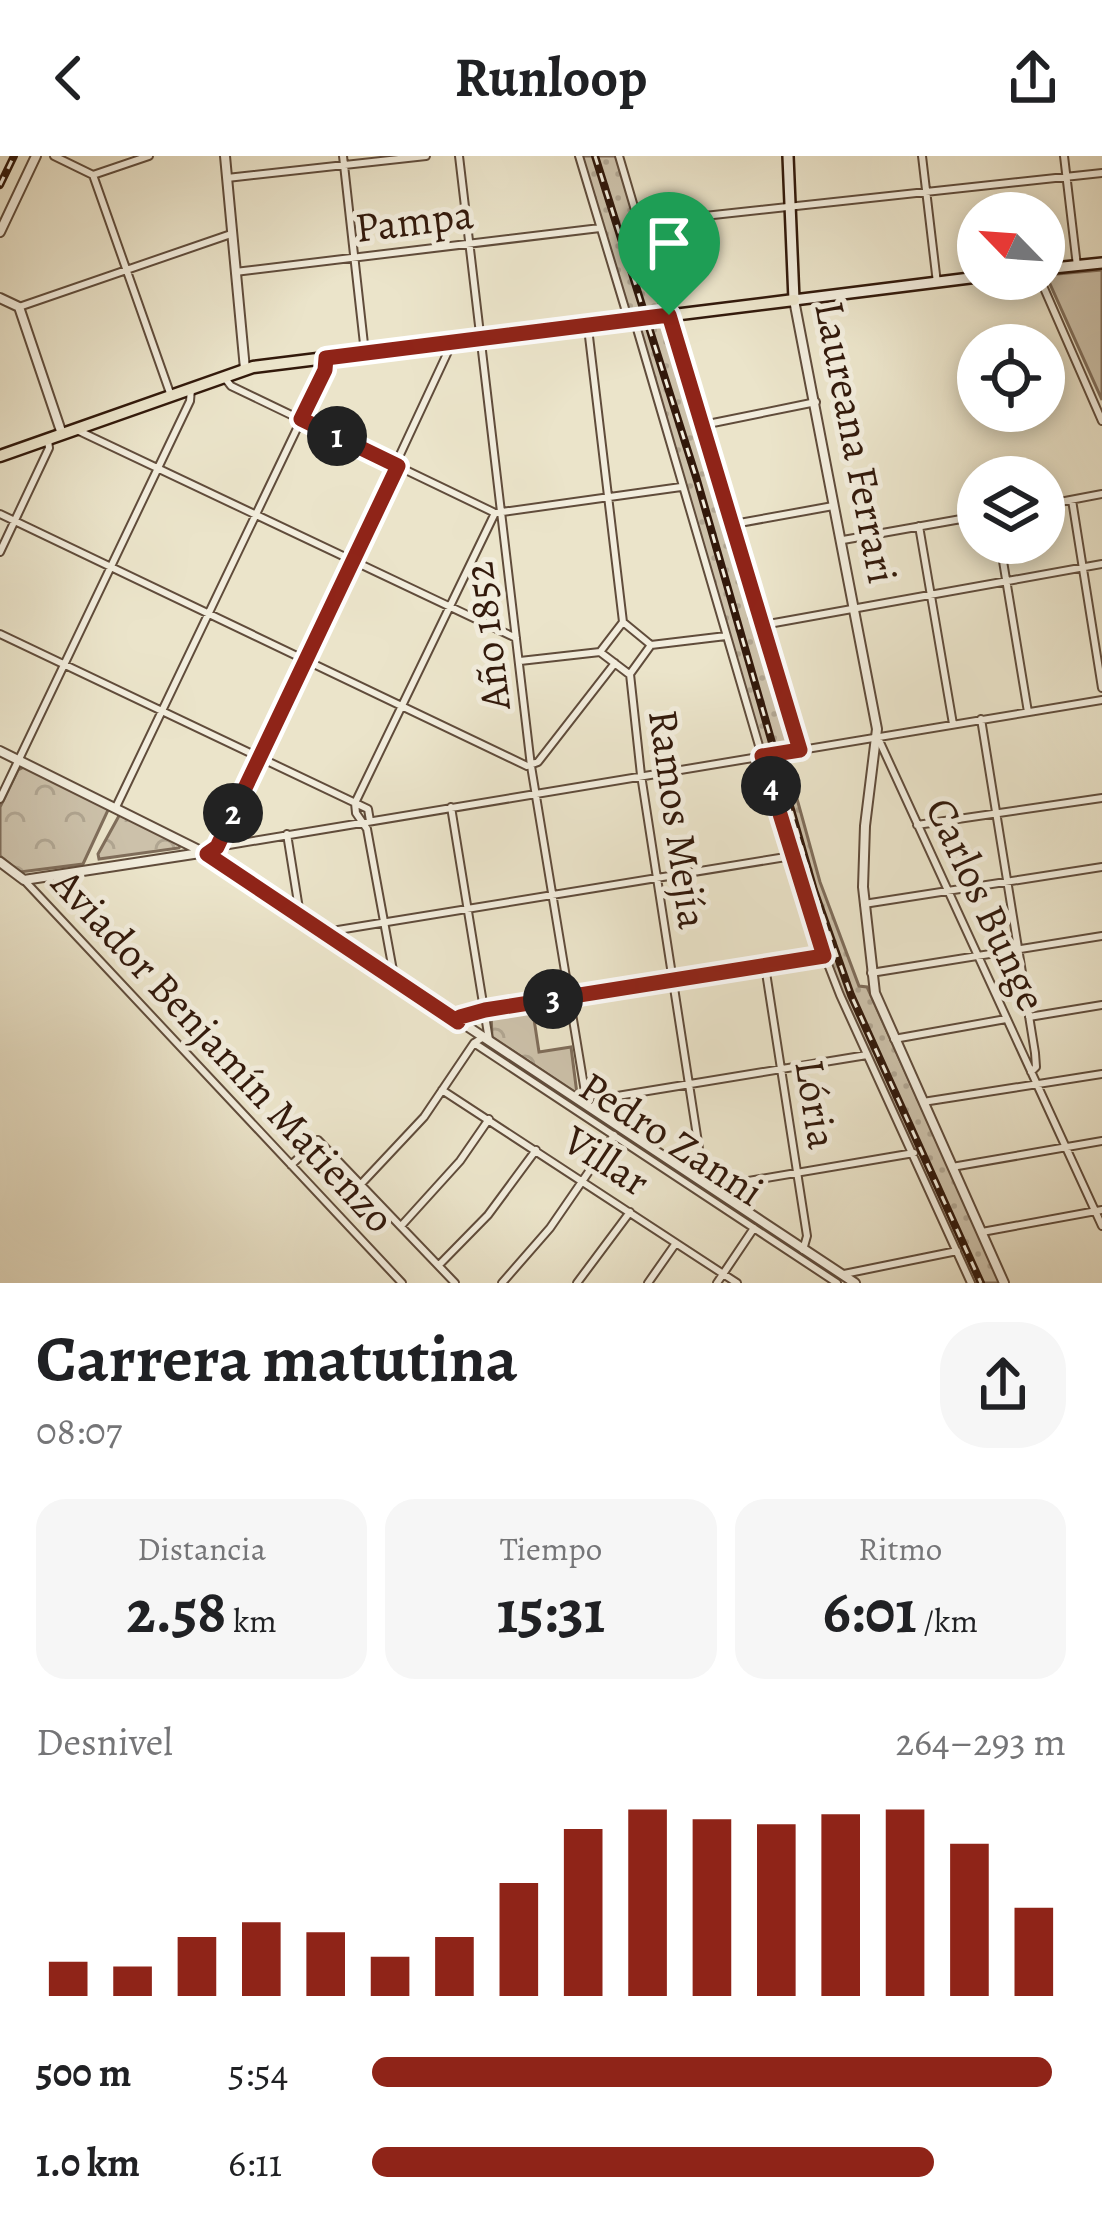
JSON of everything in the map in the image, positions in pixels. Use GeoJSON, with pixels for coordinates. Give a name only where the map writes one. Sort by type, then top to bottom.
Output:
{"type":"FeatureCollection","features":[{"type":"Feature","properties":{"kind":"main road","name":"Laureana Ferrari"},"geometry":{"type":"LineString","coordinates":[[788,156],[794,300]]}},
{"type":"Feature","properties":{"kind":"main road"},"geometry":{"type":"LineString","coordinates":[[1065,267],[1102,263]]}},
{"type":"Feature","properties":{"kind":"main road"},"geometry":{"type":"LineString","coordinates":[[0,456],[244,369],[957,280]]}},
{"type":"Feature","properties":{"kind":"street"},"geometry":{"type":"LineString","coordinates":[[0,232],[36,156]]}},
{"type":"Feature","properties":{"kind":"street"},"geometry":{"type":"LineString","coordinates":[[54,156],[93,175],[171,397]]}},
{"type":"Feature","properties":{"kind":"street"},"geometry":{"type":"LineString","coordinates":[[93,175],[148,156]]}},
{"type":"Feature","properties":{"kind":"street"},"geometry":{"type":"LineString","coordinates":[[225,156],[244,369]]}},
{"type":"Feature","properties":{"kind":"street"},"geometry":{"type":"LineString","coordinates":[[227,178],[343,161],[426,156]]}},
{"type":"Feature","properties":{"kind":"street","name":"Año 1852"},"geometry":{"type":"LineString","coordinates":[[459,156],[531,766],[590,1109]]}},
{"type":"Feature","properties":{"kind":"street"},"geometry":{"type":"LineString","coordinates":[[579,156],[824,956],[971,1283]]}},
{"type":"Feature","properties":{"kind":"street"},"geometry":{"type":"LineString","coordinates":[[620,156],[800,750]]}},
{"type":"Feature","properties":{"kind":"street"},"geometry":{"type":"LineString","coordinates":[[922,156],[937,283]]}},
{"type":"Feature","properties":{"kind":"street"},"geometry":{"type":"LineString","coordinates":[[1064,156],[1077,266]]}},
{"type":"Feature","properties":{"kind":"street"},"geometry":{"type":"LineString","coordinates":[[343,161],[365,353]]}},
{"type":"Feature","properties":{"kind":"street"},"geometry":{"type":"LineString","coordinates":[[640,224],[1102,173]]}},
{"type":"Feature","properties":{"kind":"street","name":"Pampa"},"geometry":{"type":"LineString","coordinates":[[235,272],[600,227]]}},
{"type":"Feature","properties":{"kind":"street"},"geometry":{"type":"LineString","coordinates":[[0,298],[20,307],[231,234]]}},
{"type":"Feature","properties":{"kind":"street","name":"Laureana Ferrari"},"geometry":{"type":"LineString","coordinates":[[794,300],[878,738],[865,826],[864,904],[871,973],[878,1003],[1004,1283]]}},
{"type":"Feature","properties":{"kind":"street"},"geometry":{"type":"LineString","coordinates":[[1049,300],[1102,421]]}},
{"type":"Feature","properties":{"kind":"street"},"geometry":{"type":"LineString","coordinates":[[20,307],[62,434]]}},
{"type":"Feature","properties":{"kind":"street"},"geometry":{"type":"LineString","coordinates":[[587,327],[623,622],[651,645]]}},
{"type":"Feature","properties":{"kind":"street"},"geometry":{"type":"LineString","coordinates":[[217,847],[452,343]]}},
{"type":"Feature","properties":{"kind":"street"},"geometry":{"type":"LineString","coordinates":[[116,807],[325,370],[326,358]]}},
{"type":"Feature","properties":{"kind":"street"},"geometry":{"type":"LineString","coordinates":[[224,377],[231,386],[498,512],[682,487]]}},
{"type":"Feature","properties":{"kind":"street"},"geometry":{"type":"LineString","coordinates":[[0,799],[190,401],[190,389]]}},
{"type":"Feature","properties":{"kind":"street"},"geometry":{"type":"LineString","coordinates":[[703,425],[816,402]]}},
{"type":"Feature","properties":{"kind":"street"},"geometry":{"type":"LineString","coordinates":[[76,430],[516,638]]}},
{"type":"Feature","properties":{"kind":"street"},"geometry":{"type":"LineString","coordinates":[[0,552],[49,448],[48,439]]}},
{"type":"Feature","properties":{"kind":"street"},"geometry":{"type":"LineString","coordinates":[[1065,501],[1102,494]]}},
{"type":"Feature","properties":{"kind":"street"},"geometry":{"type":"LineString","coordinates":[[1072,500],[1102,688]]}},
{"type":"Feature","properties":{"kind":"street"},"geometry":{"type":"LineString","coordinates":[[733,524],[836,505]]}},
{"type":"Feature","properties":{"kind":"street"},"geometry":{"type":"LineString","coordinates":[[356,803],[498,512]]}},
{"type":"Feature","properties":{"kind":"street"},"geometry":{"type":"LineString","coordinates":[[0,514],[531,766],[615,663]]}},
{"type":"Feature","properties":{"kind":"street"},"geometry":{"type":"LineString","coordinates":[[843,540],[957,520]]}},
{"type":"Feature","properties":{"kind":"street"},"geometry":{"type":"LineString","coordinates":[[490,523],[503,524]]}},
{"type":"Feature","properties":{"kind":"street"},"geometry":{"type":"LineString","coordinates":[[919,526],[953,724]]}},
{"type":"Feature","properties":{"kind":"street"},"geometry":{"type":"LineString","coordinates":[[1004,564],[1028,712]]}},
{"type":"Feature","properties":{"kind":"street"},"geometry":{"type":"LineString","coordinates":[[763,625],[1102,564]]}},
{"type":"Feature","properties":{"kind":"street"},"geometry":{"type":"LineString","coordinates":[[600,652],[623,622]]}},
{"type":"Feature","properties":{"kind":"street"},"geometry":{"type":"LineString","coordinates":[[0,634],[356,803],[370,811],[366,821]]}},
{"type":"Feature","properties":{"kind":"street"},"geometry":{"type":"LineString","coordinates":[[520,661],[600,652],[629,674],[651,645],[726,636]]}},
{"type":"Feature","properties":{"kind":"street","name":"Ramos Mejía"},"geometry":{"type":"LineString","coordinates":[[629,674],[705,1185]]}},
{"type":"Feature","properties":{"kind":"street"},"geometry":{"type":"LineString","coordinates":[[24,880],[191,851],[207,854],[217,847],[286,834],[1102,700]]}},
{"type":"Feature","properties":{"kind":"street"},"geometry":{"type":"LineString","coordinates":[[981,719],[1036,1066],[1031,1072]]}},
{"type":"Feature","properties":{"kind":"street","name":"Carlos Bunge"},"geometry":{"type":"LineString","coordinates":[[878,738],[1102,1226]]}},
{"type":"Feature","properties":{"kind":"street"},"geometry":{"type":"LineString","coordinates":[[0,751],[207,854],[482,1041],[715,1190],[840,1279],[855,1283]]}},
{"type":"Feature","properties":{"kind":"street"},"geometry":{"type":"LineString","coordinates":[[917,825],[1102,798]]}},
{"type":"Feature","properties":{"kind":"street"},"geometry":{"type":"LineString","coordinates":[[356,803],[366,821],[395,979]]}},
{"type":"Feature","properties":{"kind":"street"},"geometry":{"type":"LineString","coordinates":[[362,1184],[396,1151],[482,1041],[485,1010],[451,808]]}},
{"type":"Feature","properties":{"kind":"street"},"geometry":{"type":"LineString","coordinates":[[286,834],[300,915]]}},
{"type":"Feature","properties":{"kind":"street"},"geometry":{"type":"LineString","coordinates":[[332,937],[338,931],[383,923],[792,856]]}},
{"type":"Feature","properties":{"kind":"street","name":"Aviador Benjamín Matienzo"},"geometry":{"type":"LineString","coordinates":[[0,862],[24,880],[401,1283]]}},
{"type":"Feature","properties":{"kind":"street"},"geometry":{"type":"LineString","coordinates":[[864,904],[1102,867]]}},
{"type":"Feature","properties":{"kind":"street"},"geometry":{"type":"LineString","coordinates":[[871,973],[1102,936]]}},
{"type":"Feature","properties":{"kind":"street"},"geometry":{"type":"LineString","coordinates":[[458,1022],[460,1017],[485,1010],[824,956]]}},
{"type":"Feature","properties":{"kind":"street","name":"Lória"},"geometry":{"type":"LineString","coordinates":[[765,966],[807,1236],[803,1250]]}},
{"type":"Feature","properties":{"kind":"street"},"geometry":{"type":"LineString","coordinates":[[1029,1017],[1102,1005]]}},
{"type":"Feature","properties":{"kind":"street"},"geometry":{"type":"LineString","coordinates":[[894,1039],[1006,1019]]}},
{"type":"Feature","properties":{"kind":"street","name":"Pedro Zanni"},"geometry":{"type":"LineString","coordinates":[[482,1041],[614,1135],[840,1279]]}},
{"type":"Feature","properties":{"kind":"street"},"geometry":{"type":"LineString","coordinates":[[590,1109],[599,1099],[867,1055]]}},
{"type":"Feature","properties":{"kind":"street"},"geometry":{"type":"LineString","coordinates":[[923,1102],[1102,1074]]}},
{"type":"Feature","properties":{"kind":"street","name":"Villar"},"geometry":{"type":"LineString","coordinates":[[442,1090],[736,1283]]}},
{"type":"Feature","properties":{"kind":"street"},"geometry":{"type":"LineString","coordinates":[[402,1225],[460,1161],[488,1119]]}},
{"type":"Feature","properties":{"kind":"street"},"geometry":{"type":"LineString","coordinates":[[502,1283],[550,1228],[614,1135]]}},
{"type":"Feature","properties":{"kind":"street"},"geometry":{"type":"LineString","coordinates":[[291,1165],[318,1140],[455,1283]]}},
{"type":"Feature","properties":{"kind":"street"},"geometry":{"type":"LineString","coordinates":[[952,1167],[1102,1142]]}},
{"type":"Feature","properties":{"kind":"street"},"geometry":{"type":"LineString","coordinates":[[439,1265],[488,1215],[536,1150]]}},
{"type":"Feature","properties":{"kind":"street"},"geometry":{"type":"LineString","coordinates":[[715,1190],[914,1153]]}},
{"type":"Feature","properties":{"kind":"street"},"geometry":{"type":"LineString","coordinates":[[982,1232],[1099,1211]]}},
{"type":"Feature","properties":{"kind":"street"},"geometry":{"type":"LineString","coordinates":[[577,1283],[630,1212]]}},
{"type":"Feature","properties":{"kind":"street"},"geometry":{"type":"LineString","coordinates":[[717,1283],[754,1228]]}},
{"type":"Feature","properties":{"kind":"street"},"geometry":{"type":"LineString","coordinates":[[648,1283],[676,1243]]}},
{"type":"Feature","properties":{"kind":"street"},"geometry":{"type":"LineString","coordinates":[[840,1279],[853,1269],[957,1251]]}},
{"type":"Feature","properties":{"kind":"green space"},"geometry":{"type":"Polygon","coordinates":[[[579,156],[619,156],[763,625],[793,743],[762,749],[637,329],[627,315],[579,156]]]}},
{"type":"Feature","properties":{"kind":"green space"},"geometry":{"type":"Polygon","coordinates":[[[1102,270],[1102,400],[1057,300],[1065,300],[1065,273],[1102,270]]]}},
{"type":"Feature","properties":{"kind":"green space"},"geometry":{"type":"Polygon","coordinates":[[[786,759],[820,882],[859,986],[867,987],[1001,1283],[973,1283],[824,956],[766,763],[786,759]]]}},
{"type":"Feature","properties":{"kind":"green space"},"geometry":{"type":"Polygon","coordinates":[[[24,767],[109,808],[83,864],[20,872],[0,856],[0,807],[18,770],[24,767]]]}},
{"type":"Feature","properties":{"kind":"green space"},"geometry":{"type":"Polygon","coordinates":[[[120,814],[181,843],[179,848],[99,859],[120,814]]]}},
{"type":"Feature","properties":{"kind":"green space"},"geometry":{"type":"Polygon","coordinates":[[[532,1006],[539,1052],[571,1047],[577,1094],[492,1037],[491,1013],[532,1006]]]}},
{"type":"Feature","properties":{"kind":"railway"},"geometry":{"type":"LineString","coordinates":[[0,185],[14,156]]}},
{"type":"Feature","properties":{"kind":"railway"},"geometry":{"type":"LineString","coordinates":[[595,156],[697,480],[814,890],[851,995],[981,1283]]}},
{"type":"Feature","properties":{"kind":"route"},"geometry":{"type":"LineString","coordinates":[[669,315],[800,750],[762,756],[824,956],[485,1010],[460,1017],[458,1022],[207,854],[217,847],[398,466],[301,419],[325,370],[326,358],[669,315]]}}]}
